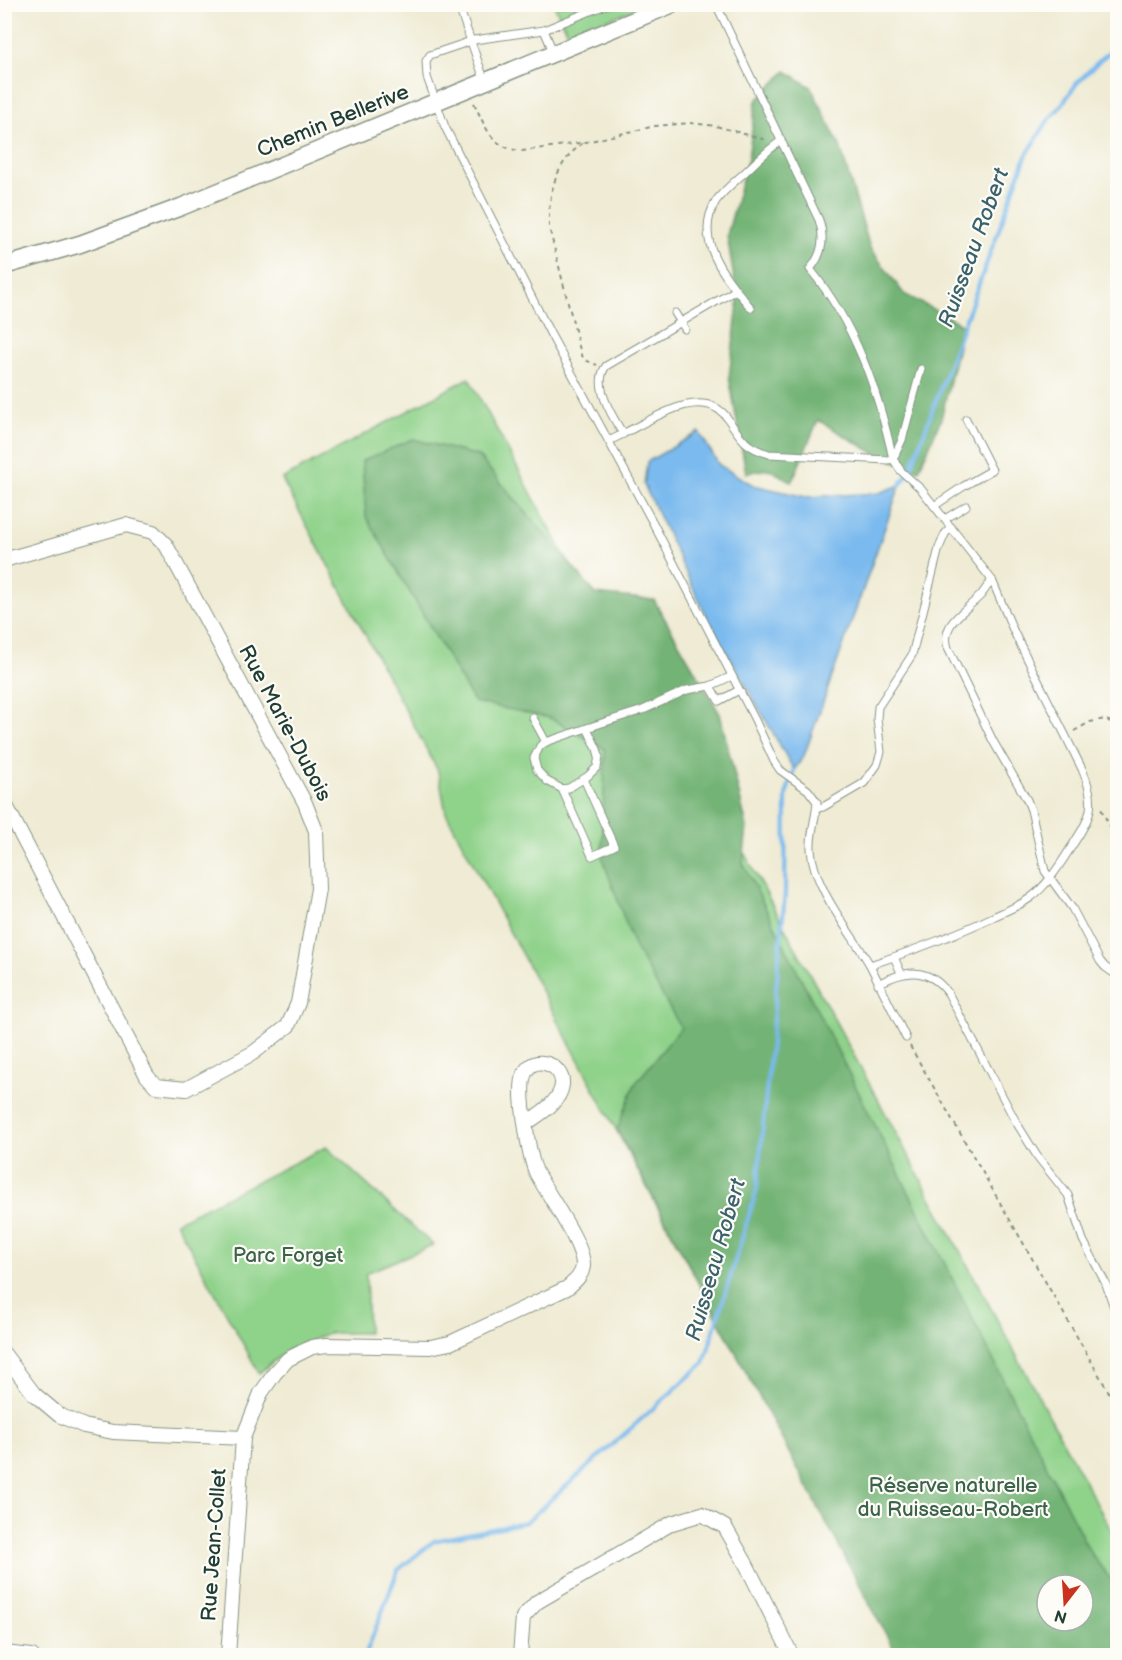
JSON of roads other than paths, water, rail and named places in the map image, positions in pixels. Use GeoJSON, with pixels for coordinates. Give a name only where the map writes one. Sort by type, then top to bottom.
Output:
{"type":"FeatureCollection","features":[{"type":"Feature","properties":{"kind":"street","name":"Chemin Bellerive"},"geometry":{"type":"LineString","coordinates":[[4,266],[122,229],[673,4]]}},
{"type":"Feature","properties":{"kind":"street","name":"Rue Marie-Dubois"},"geometry":{"type":"LineString","coordinates":[[4,560],[126,525],[153,532],[166,545],[305,803],[316,831],[318,890],[298,1003],[288,1026],[253,1053],[186,1089],[156,1086],[147,1076],[4,802]]}},
{"type":"Feature","properties":{"kind":"street","name":"Rue Jean-Collet"},"geometry":{"type":"LineString","coordinates":[[228,1656],[243,1438],[261,1393],[275,1373],[288,1359],[312,1347],[327,1345],[430,1347],[450,1343],[567,1288],[577,1279],[583,1268],[581,1252],[535,1170],[525,1124]]}},
{"type":"Feature","properties":{"kind":"street"},"geometry":{"type":"LineString","coordinates":[[4,1354],[34,1395],[59,1415],[84,1426],[113,1432],[243,1438]]}},
{"type":"Feature","properties":{"kind":"street"},"geometry":{"type":"LineString","coordinates":[[520,1656],[524,1617],[537,1602],[672,1523],[702,1515],[725,1527],[792,1656]]}},
{"type":"Feature","properties":{"kind":"street"},"geometry":{"type":"LineString","coordinates":[[4,1653],[32,1656]]}},
{"type":"Feature","properties":{"kind":"lane"},"geometry":{"type":"LineString","coordinates":[[458,4],[485,82]]}},
{"type":"Feature","properties":{"kind":"lane"},"geometry":{"type":"LineString","coordinates":[[608,4],[544,30],[470,41],[430,56],[426,61],[425,70],[445,127],[550,335],[609,441],[740,690],[774,761],[785,775],[815,797],[817,808],[811,839],[815,868],[827,897],[870,965],[906,1038]]}},
{"type":"Feature","properties":{"kind":"lane"},"geometry":{"type":"LineString","coordinates":[[716,4],[819,220],[823,232],[821,250],[818,259],[810,269],[841,313],[862,356],[893,459],[901,471],[945,519],[992,580],[1014,632],[1091,792],[1092,802],[1081,832],[1049,879],[1030,898],[930,945],[870,965]]}},
{"type":"Feature","properties":{"kind":"lane"},"geometry":{"type":"LineString","coordinates":[[544,30],[554,54]]}},
{"type":"Feature","properties":{"kind":"lane"},"geometry":{"type":"LineString","coordinates":[[751,308],[720,269],[710,243],[710,216],[717,200],[729,187],[781,141]]}},
{"type":"Feature","properties":{"kind":"lane"},"geometry":{"type":"LineString","coordinates":[[623,434],[602,390],[601,377],[604,369],[609,363],[683,325],[736,290]]}},
{"type":"Feature","properties":{"kind":"lane"},"geometry":{"type":"LineString","coordinates":[[675,313],[683,325]]}},
{"type":"Feature","properties":{"kind":"lane"},"geometry":{"type":"LineString","coordinates":[[893,459],[902,440],[921,369]]}},
{"type":"Feature","properties":{"kind":"lane"},"geometry":{"type":"LineString","coordinates":[[609,441],[660,415],[686,405],[700,403],[714,405],[721,410],[744,441],[751,447],[769,454],[879,461],[893,459]]}},
{"type":"Feature","properties":{"kind":"lane"},"geometry":{"type":"LineString","coordinates":[[934,506],[992,470],[966,419]]}},
{"type":"Feature","properties":{"kind":"lane"},"geometry":{"type":"LineString","coordinates":[[945,519],[966,506]]}},
{"type":"Feature","properties":{"kind":"lane"},"geometry":{"type":"LineString","coordinates":[[817,808],[856,789],[864,783],[877,765],[881,752],[878,707],[912,655],[939,548],[951,527]]}},
{"type":"Feature","properties":{"kind":"lane"},"geometry":{"type":"LineString","coordinates":[[992,580],[981,595],[951,623],[945,640],[993,741],[1027,800],[1041,861],[1049,879],[1072,908],[1105,967],[1118,976]]}},
{"type":"Feature","properties":{"kind":"lane"},"geometry":{"type":"LineString","coordinates":[[587,728],[599,756],[597,767],[584,779],[569,788],[562,789],[547,782],[535,763],[536,752],[546,742],[587,728],[643,710],[687,690],[710,686],[732,675]]}},
{"type":"Feature","properties":{"kind":"lane"},"geometry":{"type":"LineString","coordinates":[[710,686],[718,701],[740,690]]}},
{"type":"Feature","properties":{"kind":"lane"},"geometry":{"type":"LineString","coordinates":[[533,718],[546,742]]}},
{"type":"Feature","properties":{"kind":"lane"},"geometry":{"type":"LineString","coordinates":[[562,789],[592,856],[614,846],[584,779]]}},
{"type":"Feature","properties":{"kind":"lane"},"geometry":{"type":"LineString","coordinates":[[894,957],[901,973]]}},
{"type":"Feature","properties":{"kind":"lane"},"geometry":{"type":"LineString","coordinates":[[878,984],[901,973],[916,973],[931,977],[943,986],[1016,1122],[1037,1156],[1068,1195],[1083,1240],[1106,1284],[1118,1319]]}},
{"type":"Feature","properties":{"kind":"water"},"geometry":{"type":"Polygon","coordinates":[[[699,432],[719,465],[753,485],[806,497],[879,493],[900,485],[804,756],[794,770],[708,619],[644,485],[647,462],[699,432]]]}},
{"type":"Feature","properties":{"kind":"waterway","name":"Ruisseau Robert"},"geometry":{"type":"LineString","coordinates":[[900,485],[910,471],[1026,156],[1047,122],[1077,83],[1118,45]]}},
{"type":"Feature","properties":{"kind":"waterway","name":"Ruisseau Robert"},"geometry":{"type":"LineString","coordinates":[[365,1656],[398,1570],[434,1541],[526,1522],[704,1363],[757,1189],[785,894],[786,795],[794,770]]}},
{"type":"Feature","properties":{"kind":"park label","name":"Parc Forget"},"geometry":{"type":"Point","coordinates":[288,1255]}},
{"type":"Feature","properties":{"kind":"park label","name":"Réserve naturelle du Ruisseau-Robert"},"geometry":{"type":"Point","coordinates":[953,1497]}}]}
